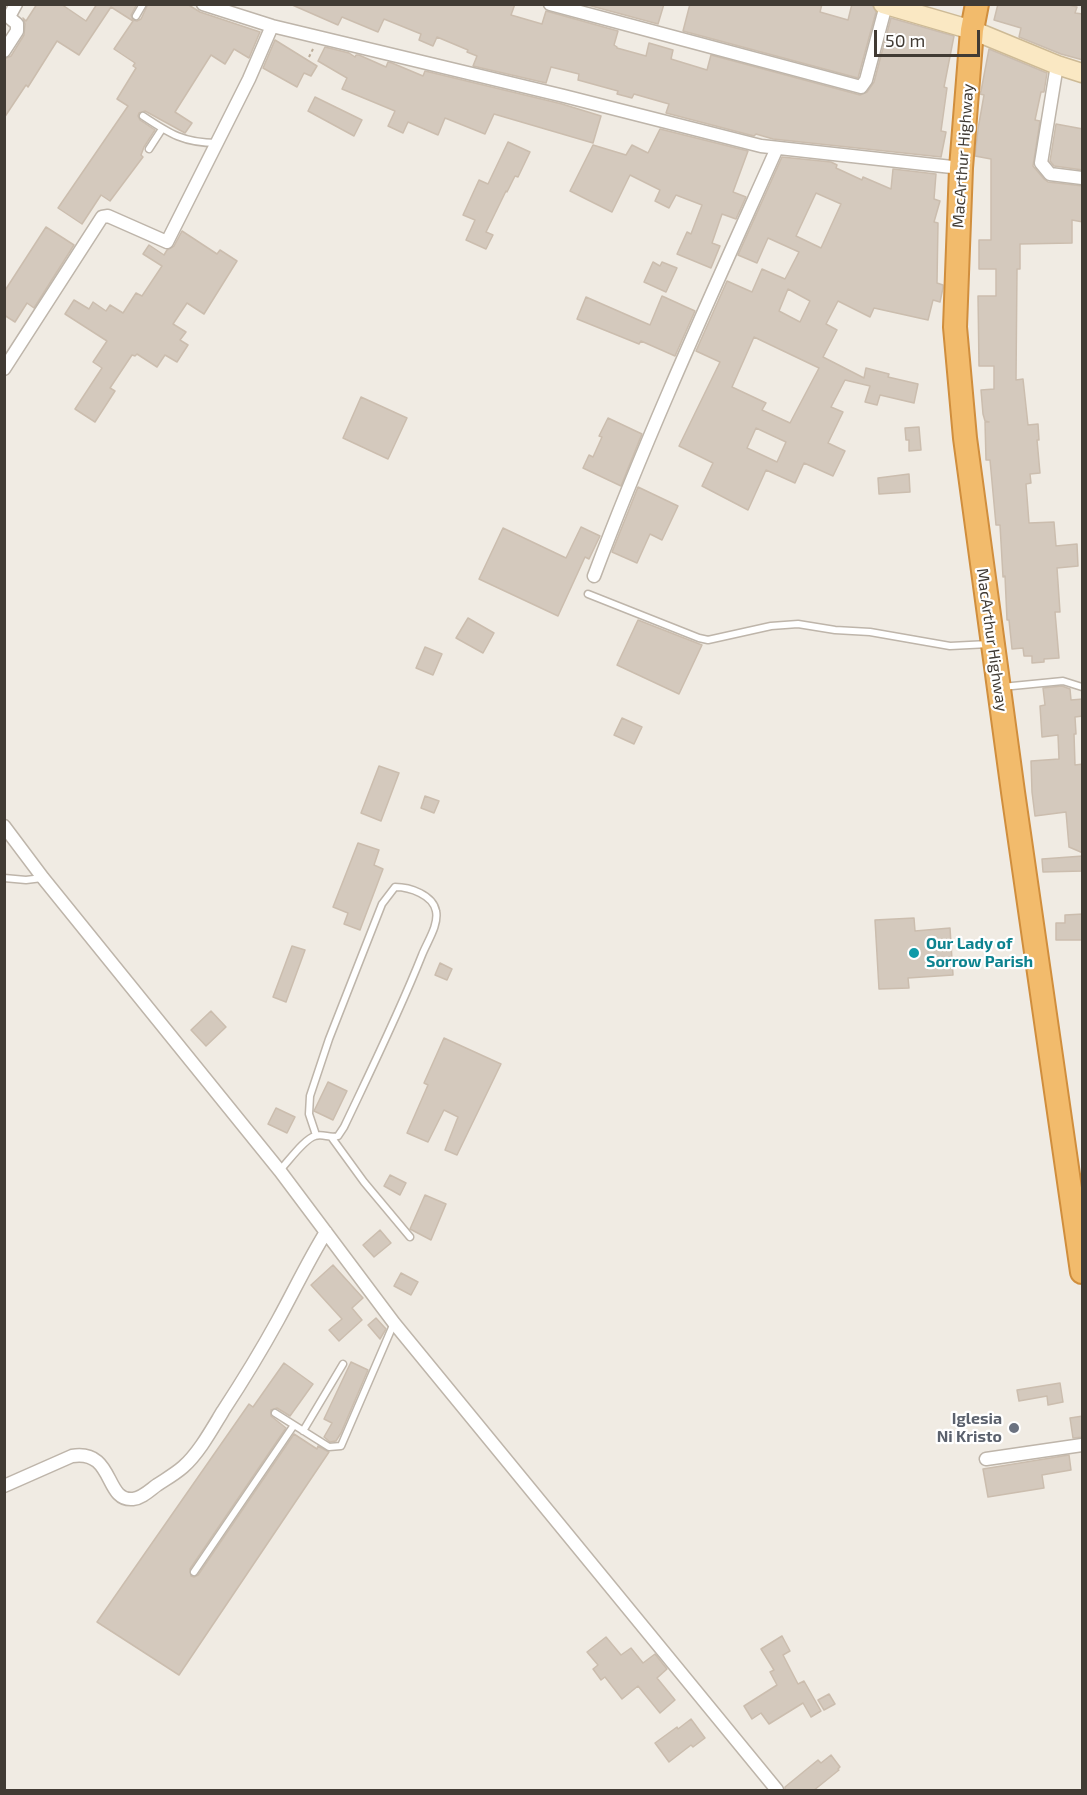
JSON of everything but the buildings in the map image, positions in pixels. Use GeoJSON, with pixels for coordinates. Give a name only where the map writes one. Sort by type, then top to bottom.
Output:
{"type":"FeatureCollection","features":[{"type":"Feature","properties":{"kind":"highway","name":"MacArthur Highway"},"geometry":{"type":"LineString","coordinates":[[977,4],[972,30],[961,168],[955,327],[965,438],[1083,1272]]}},
{"type":"Feature","properties":{"kind":"street"},"geometry":{"type":"LineString","coordinates":[[4,51],[17,31],[17,24],[10,15],[16,4]]}},
{"type":"Feature","properties":{"kind":"street"},"geometry":{"type":"LineString","coordinates":[[203,4],[235,9],[272,26],[761,146],[961,168]]}},
{"type":"Feature","properties":{"kind":"street"},"geometry":{"type":"LineString","coordinates":[[550,4],[861,87],[866,80],[884,5],[972,30],[1057,65],[1083,73]]}},
{"type":"Feature","properties":{"kind":"street"},"geometry":{"type":"LineString","coordinates":[[4,369],[102,217],[108,216],[167,242],[218,142],[272,26]]}},
{"type":"Feature","properties":{"kind":"street"},"geometry":{"type":"LineString","coordinates":[[1057,65],[1041,163],[1050,174],[1083,178]]}},
{"type":"Feature","properties":{"kind":"street"},"geometry":{"type":"LineString","coordinates":[[594,576],[623,499],[661,410],[777,148]]}},
{"type":"Feature","properties":{"kind":"street"},"geometry":{"type":"LineString","coordinates":[[4,826],[42,878],[280,1171],[394,1323],[777,1791]]}},
{"type":"Feature","properties":{"kind":"street"},"geometry":{"type":"LineString","coordinates":[[4,1486],[81,1454],[93,1456],[101,1464],[118,1494],[126,1498],[133,1499],[142,1496],[176,1473],[192,1458],[236,1390],[277,1322],[326,1232]]}},
{"type":"Feature","properties":{"kind":"street"},"geometry":{"type":"LineString","coordinates":[[987,1459],[1083,1445]]}},
{"type":"Feature","properties":{"kind":"lane"},"geometry":{"type":"LineString","coordinates":[[136,16],[142,4]]}},
{"type":"Feature","properties":{"kind":"lane"},"geometry":{"type":"LineString","coordinates":[[143,116],[183,140],[218,142]]}},
{"type":"Feature","properties":{"kind":"lane"},"geometry":{"type":"LineString","coordinates":[[149,149],[162,129]]}},
{"type":"Feature","properties":{"kind":"lane"},"geometry":{"type":"LineString","coordinates":[[588,594],[708,640],[771,626],[798,624],[870,632],[950,646],[993,644]]}},
{"type":"Feature","properties":{"kind":"lane"},"geometry":{"type":"LineString","coordinates":[[999,687],[1063,681],[1083,687]]}},
{"type":"Feature","properties":{"kind":"lane"},"geometry":{"type":"LineString","coordinates":[[4,878],[26,880],[42,878]]}},
{"type":"Feature","properties":{"kind":"lane"},"geometry":{"type":"LineString","coordinates":[[280,1171],[310,1138],[316,1135],[332,1138],[338,1136],[344,1127],[412,981],[436,922],[436,910],[428,897],[402,887],[395,887],[382,904],[329,1039],[308,1106],[316,1135]]}},
{"type":"Feature","properties":{"kind":"lane"},"geometry":{"type":"LineString","coordinates":[[332,1138],[364,1182],[410,1237]]}},
{"type":"Feature","properties":{"kind":"lane"},"geometry":{"type":"LineString","coordinates":[[275,1413],[329,1447],[341,1446],[394,1323]]}},
{"type":"Feature","properties":{"kind":"lane"},"geometry":{"type":"LineString","coordinates":[[303,1431],[343,1364]]}},
{"type":"Feature","properties":{"kind":"lane"},"geometry":{"type":"LineString","coordinates":[[194,1572],[294,1425]]}},
{"type":"Feature","properties":{"kind":"place","name":"Our Lady of Sorrow Parish"},"geometry":{"type":"Point","coordinates":[914,953]}},
{"type":"Feature","properties":{"kind":"place","name":"Iglesia Ni Kristo"},"geometry":{"type":"Point","coordinates":[1014,1428]}}]}
